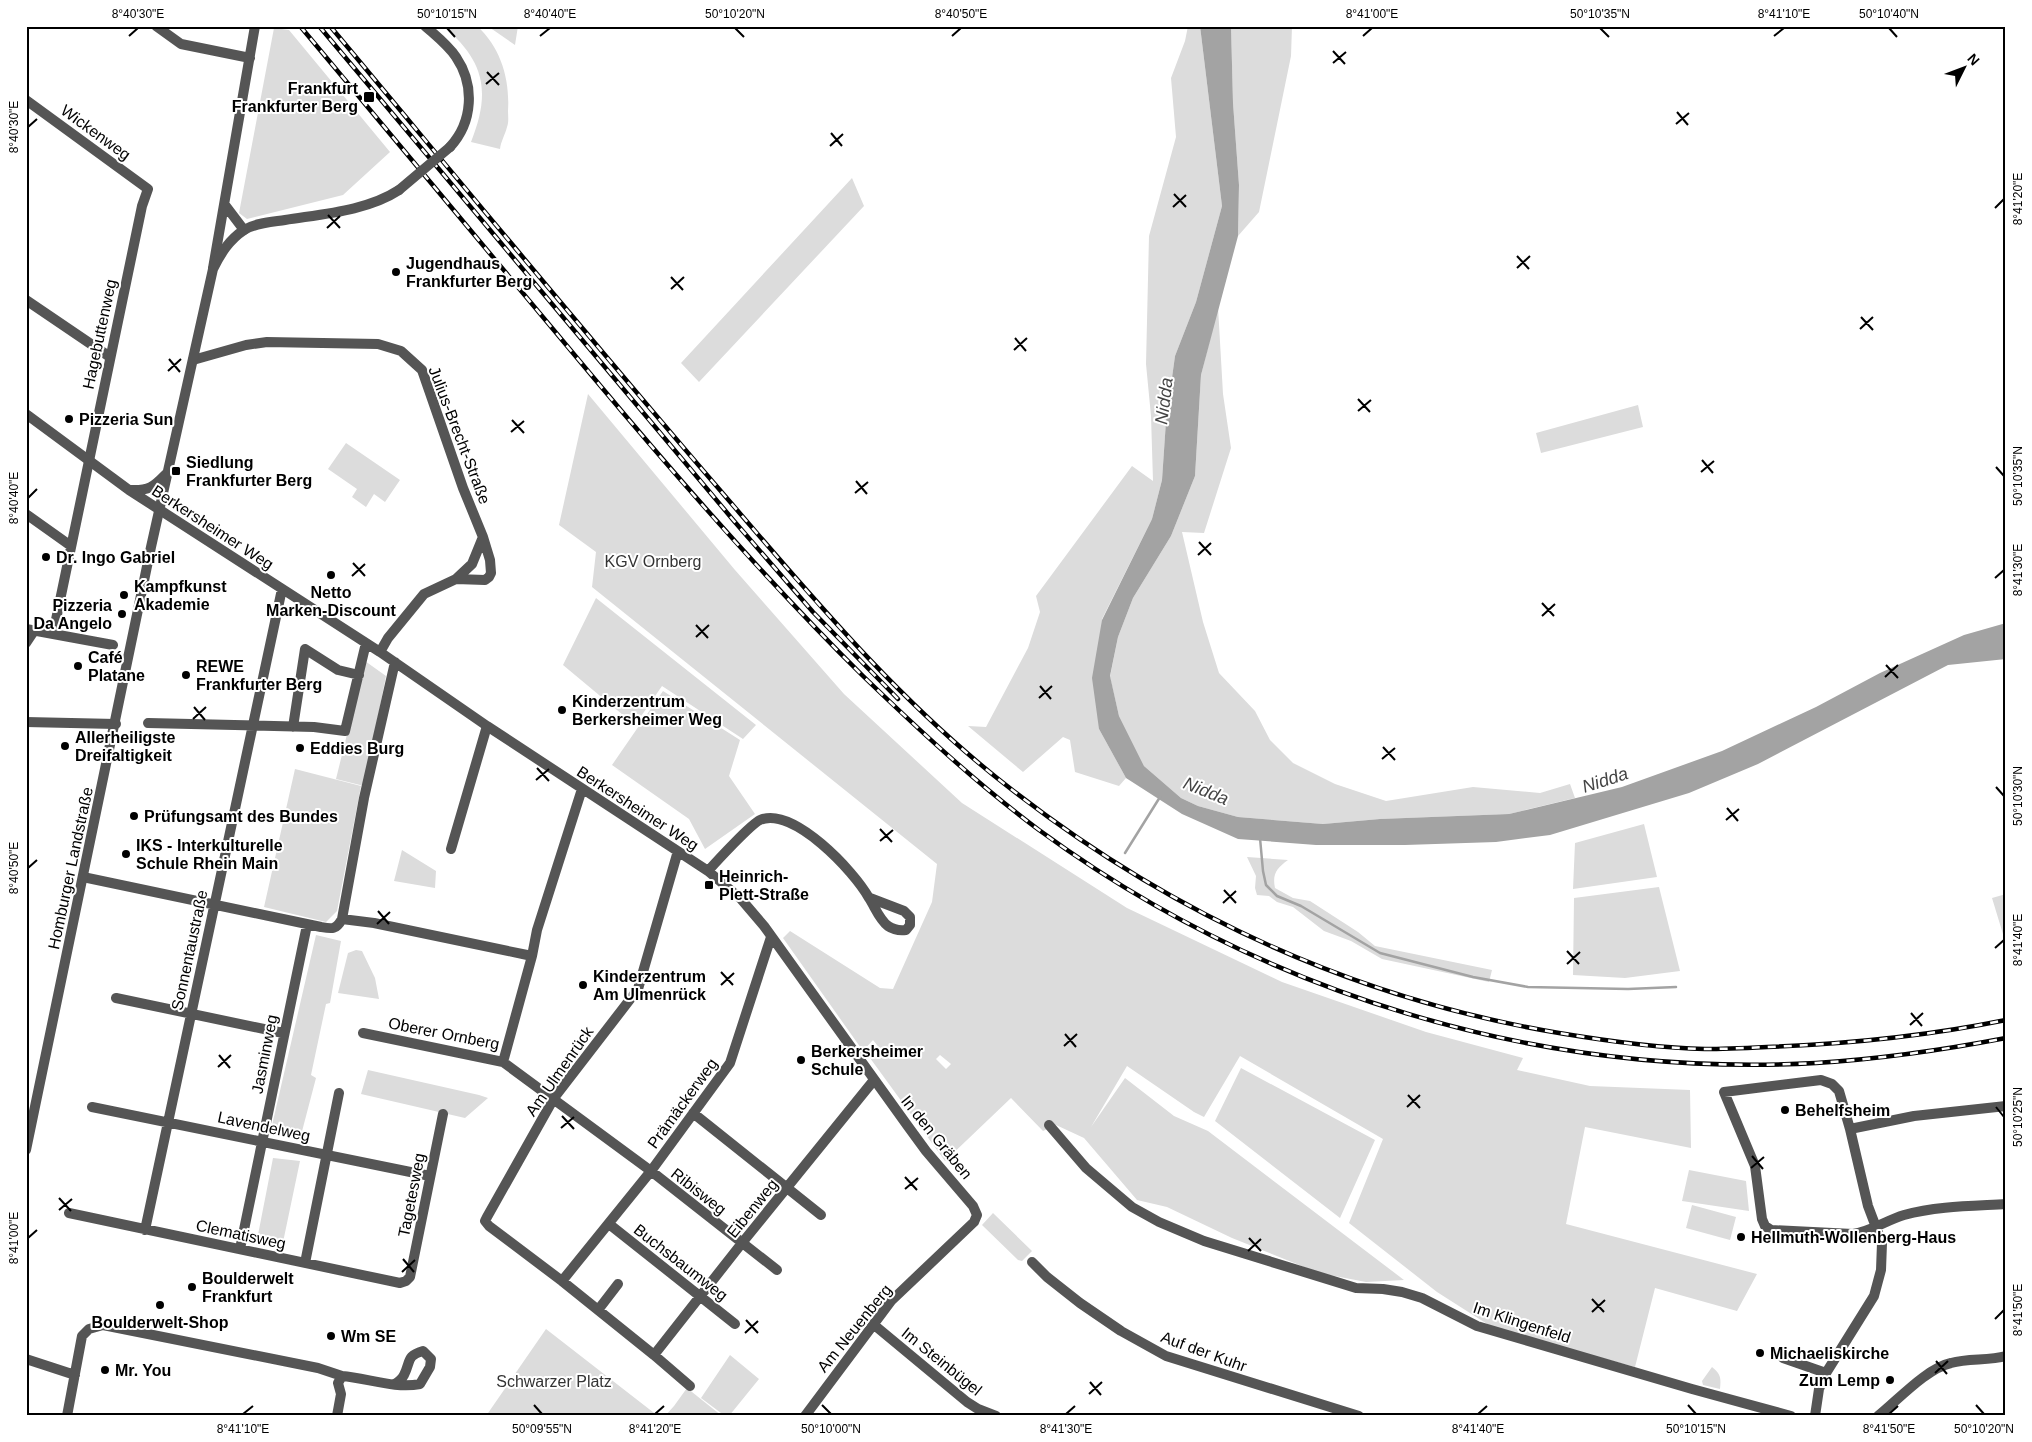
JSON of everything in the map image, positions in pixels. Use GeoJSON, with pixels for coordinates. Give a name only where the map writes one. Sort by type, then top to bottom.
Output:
{"type":"FeatureCollection","features":[{"type":"Feature","properties":{"kind":"street"},"geometry":{"type":"LineString","coordinates":[[156,26],[181,44],[250,58]]}},
{"type":"Feature","properties":{"kind":"street","name":"Homburger Landstraße"},"geometry":{"type":"LineString","coordinates":[[26,1150],[168,472],[213,269],[255,26]]}},
{"type":"Feature","properties":{"kind":"street","name":"Homburger Landstraße"},"geometry":{"type":"LineString","coordinates":[[213,269],[225,248],[244,230],[250,227],[363,206],[388,197],[399,190],[457,139],[468,111],[468,84],[455,55],[425,26]]}},
{"type":"Feature","properties":{"kind":"street","name":"Wickenweg"},"geometry":{"type":"LineString","coordinates":[[26,100],[148,189]]}},
{"type":"Feature","properties":{"kind":"street","name":"Hagebuttenweg"},"geometry":{"type":"LineString","coordinates":[[53,634],[142,206],[148,189]]}},
{"type":"Feature","properties":{"kind":"street"},"geometry":{"type":"LineString","coordinates":[[225,205],[244,230]]}},
{"type":"Feature","properties":{"kind":"street"},"geometry":{"type":"LineString","coordinates":[[26,300],[110,358]]}},
{"type":"Feature","properties":{"kind":"street","name":"Julius-Brecht-Straße"},"geometry":{"type":"LineString","coordinates":[[193,360],[246,345],[267,342],[378,344],[401,351],[422,370],[490,560],[491,573],[485,580],[456,579]]}},
{"type":"Feature","properties":{"kind":"street","name":"Berkersheimer Weg"},"geometry":{"type":"LineString","coordinates":[[26,414],[129,490],[380,652],[487,726],[708,871],[741,899],[764,926]]}},
{"type":"Feature","properties":{"kind":"street"},"geometry":{"type":"LineString","coordinates":[[129,490],[142,491],[150,489],[168,472]]}},
{"type":"Feature","properties":{"kind":"street"},"geometry":{"type":"LineString","coordinates":[[26,514],[71,546]]}},
{"type":"Feature","properties":{"kind":"street","name":"Julius-Brecht-Straße"},"geometry":{"type":"LineString","coordinates":[[380,652],[388,638],[424,594],[456,579],[472,564],[483,538]]}},
{"type":"Feature","properties":{"kind":"street","name":"Sonnentaustraße"},"geometry":{"type":"LineString","coordinates":[[145,1230],[282,589]]}},
{"type":"Feature","properties":{"kind":"street"},"geometry":{"type":"LineString","coordinates":[[26,643],[30,630],[113,646]]}},
{"type":"Feature","properties":{"kind":"street"},"geometry":{"type":"LineString","coordinates":[[148,723],[314,727],[345,731],[366,643]]}},
{"type":"Feature","properties":{"kind":"street"},"geometry":{"type":"LineString","coordinates":[[293,727],[305,649],[338,670],[359,675]]}},
{"type":"Feature","properties":{"kind":"street"},"geometry":{"type":"LineString","coordinates":[[83,877],[320,928],[332,929],[338,926],[342,919],[364,798],[395,662]]}},
{"type":"Feature","properties":{"kind":"street"},"geometry":{"type":"LineString","coordinates":[[26,722],[116,724]]}},
{"type":"Feature","properties":{"kind":"street"},"geometry":{"type":"LineString","coordinates":[[451,849],[487,726]]}},
{"type":"Feature","properties":{"kind":"street","name":"Oberer Ornberg"},"geometry":{"type":"LineString","coordinates":[[362,1033],[503,1062],[532,956],[537,930],[582,789]]}},
{"type":"Feature","properties":{"kind":"street"},"geometry":{"type":"LineString","coordinates":[[708,871],[760,820],[778,818],[794,824],[840,859],[870,898]]}},
{"type":"Feature","properties":{"kind":"street","name":"Am Ulmenrück"},"geometry":{"type":"LineString","coordinates":[[562,1281],[485,1222],[554,1098],[638,989],[678,851]]}},
{"type":"Feature","properties":{"kind":"street"},"geometry":{"type":"LineString","coordinates":[[342,919],[374,923],[532,956]]}},
{"type":"Feature","properties":{"kind":"street","name":"Jasminweg"},"geometry":{"type":"LineString","coordinates":[[240,1249],[306,925]]}},
{"type":"Feature","properties":{"kind":"street","name":"In den Gräben"},"geometry":{"type":"LineString","coordinates":[[764,926],[926,1151],[974,1206],[977,1215],[974,1222]]}},
{"type":"Feature","properties":{"kind":"street","name":"Prämäckerweg"},"geometry":{"type":"LineString","coordinates":[[562,1281],[652,1171],[730,1064],[772,937]]}},
{"type":"Feature","properties":{"kind":"street"},"geometry":{"type":"LineString","coordinates":[[116,998],[283,1033]]}},
{"type":"Feature","properties":{"kind":"street","name":"Prämäckerweg"},"geometry":{"type":"LineString","coordinates":[[503,1062],[652,1171]]}},
{"type":"Feature","properties":{"kind":"street","name":"Eibenweg"},"geometry":{"type":"LineString","coordinates":[[654,1355],[874,1080]]}},
{"type":"Feature","properties":{"kind":"street"},"geometry":{"type":"LineString","coordinates":[[1816,1416],[1819,1389],[1826,1373],[1874,1296],[1881,1270],[1882,1243],[1877,1227],[1868,1206],[1850,1129],[1839,1091],[1832,1084],[1821,1080],[1724,1092],[1755,1166],[1761,1214],[1765,1226],[1776,1231],[1853,1234],[1865,1232],[1877,1227],[1894,1218],[1913,1213],[1938,1209],[2006,1204]]}},
{"type":"Feature","properties":{"kind":"street"},"geometry":{"type":"LineString","coordinates":[[305,1262],[339,1094]]}},
{"type":"Feature","properties":{"kind":"street"},"geometry":{"type":"LineString","coordinates":[[1850,1129],[1914,1116],[2006,1106]]}},
{"type":"Feature","properties":{"kind":"street","name":"Lavendelweg"},"geometry":{"type":"LineString","coordinates":[[92,1107],[430,1176]]}},
{"type":"Feature","properties":{"kind":"street"},"geometry":{"type":"LineString","coordinates":[[693,1113],[821,1215]]}},
{"type":"Feature","properties":{"kind":"street","name":"Tagetesweg"},"geometry":{"type":"LineString","coordinates":[[406,1281],[410,1277],[443,1114]]}},
{"type":"Feature","properties":{"kind":"street","name":"Im Klingenfeld"},"geometry":{"type":"LineString","coordinates":[[1050,1125],[1086,1168],[1132,1207],[1159,1222],[1204,1241],[1356,1288],[1402,1292],[1422,1298],[1477,1326],[1791,1416]]}},
{"type":"Feature","properties":{"kind":"street","name":"Ribisweg"},"geometry":{"type":"LineString","coordinates":[[652,1171],[777,1270]]}},
{"type":"Feature","properties":{"kind":"street","name":"Clematisweg"},"geometry":{"type":"LineString","coordinates":[[70,1213],[400,1283],[406,1281]]}},
{"type":"Feature","properties":{"kind":"street","name":"Am Neuenberg"},"geometry":{"type":"LineString","coordinates":[[805,1416],[891,1301],[974,1222]]}},
{"type":"Feature","properties":{"kind":"street","name":"Buchsbaumweg"},"geometry":{"type":"LineString","coordinates":[[609,1224],[735,1324]]}},
{"type":"Feature","properties":{"kind":"street","name":"Auf der Kuhr"},"geometry":{"type":"LineString","coordinates":[[1032,1262],[1047,1277],[1080,1303],[1121,1331],[1166,1356],[1359,1416]]}},
{"type":"Feature","properties":{"kind":"street"},"geometry":{"type":"LineString","coordinates":[[562,1281],[690,1386]]}},
{"type":"Feature","properties":{"kind":"street"},"geometry":{"type":"LineString","coordinates":[[598,1310],[618,1284]]}},
{"type":"Feature","properties":{"kind":"street","name":"Im Steinbügel"},"geometry":{"type":"LineString","coordinates":[[873,1324],[975,1412],[996,1416]]}},
{"type":"Feature","properties":{"kind":"street"},"geometry":{"type":"LineString","coordinates":[[67,1416],[82,1336],[89,1329],[103,1325],[318,1368],[342,1376],[395,1384]]}},
{"type":"Feature","properties":{"kind":"street"},"geometry":{"type":"LineString","coordinates":[[1878,1416],[1929,1374],[1948,1363],[1968,1359],[2006,1356]]}},
{"type":"Feature","properties":{"kind":"street"},"geometry":{"type":"LineString","coordinates":[[26,1358],[75,1375]]}},
{"type":"Feature","properties":{"kind":"street"},"geometry":{"type":"LineString","coordinates":[[1784,1358],[1826,1373]]}},
{"type":"Feature","properties":{"kind":"street"},"geometry":{"type":"LineString","coordinates":[[337,1416],[341,1394],[338,1383],[342,1376]]}},
{"type":"Feature","properties":{"kind":"green space"},"geometry":{"type":"Polygon","coordinates":[[[443,26],[477,26],[498,54],[505,76],[508,99],[508,123],[500,149],[471,142],[481,108],[480,78],[476,65],[468,52],[443,26]]]}},
{"type":"Feature","properties":{"kind":"green space"},"geometry":{"type":"Polygon","coordinates":[[[518,26],[515,45],[489,27],[518,26]]]}},
{"type":"Feature","properties":{"kind":"green space"},"geometry":{"type":"Polygon","coordinates":[[[1188,26],[1200,26],[1222,206],[1196,302],[1175,356],[1166,421],[1162,480],[1152,519],[1102,619],[1099,729],[1126,778],[1119,786],[1075,772],[1070,740],[1063,737],[1023,772],[968,726],[986,727],[1028,648],[1040,612],[1036,596],[1132,466],[1153,481],[1151,416],[1146,364],[1149,236],[1176,137],[1171,78],[1185,41],[1188,26]]]}},
{"type":"Feature","properties":{"kind":"green space"},"geometry":{"type":"Polygon","coordinates":[[[1231,26],[1292,26],[1291,56],[1259,212],[1238,236],[1239,185],[1233,103],[1231,26]]]}},
{"type":"Feature","properties":{"kind":"green space"},"geometry":{"type":"Polygon","coordinates":[[[274,28],[289,30],[390,152],[343,195],[247,219],[239,213],[274,28]]]}},
{"type":"Feature","properties":{"kind":"green space"},"geometry":{"type":"Polygon","coordinates":[[[852,178],[864,206],[699,382],[681,363],[852,178]]]}},
{"type":"Feature","properties":{"kind":"green space"},"geometry":{"type":"Polygon","coordinates":[[[1218,307],[1223,394],[1231,448],[1204,533],[1182,532],[1203,622],[1219,673],[1255,711],[1270,740],[1293,763],[1335,784],[1386,801],[1473,787],[1540,793],[1570,784],[1575,798],[1509,814],[1380,819],[1323,824],[1238,817],[1198,806],[1181,798],[1144,766],[1119,716],[1110,677],[1118,637],[1133,598],[1171,536],[1195,476],[1201,375],[1218,307]]]}},
{"type":"Feature","properties":{"kind":"green space","name":"KGV Ornberg"},"geometry":{"type":"Polygon","coordinates":[[[588,394],[735,570],[844,694],[962,803],[1127,908],[1282,982],[1426,1032],[1523,1058],[1517,1070],[1590,1086],[1690,1090],[1691,1148],[1585,1127],[1566,1224],[1757,1274],[1737,1311],[1655,1288],[1635,1367],[1495,1329],[1437,1292],[1349,1223],[1383,1139],[1240,1056],[1204,1117],[1127,1066],[1091,1127],[1125,1078],[1174,1116],[1208,1131],[1404,1280],[1366,1282],[1319,1273],[1232,1238],[1167,1207],[1137,1200],[1084,1138],[1056,1125],[1043,1131],[1011,1098],[945,1161],[870,1058],[881,1050],[873,1040],[863,1051],[783,938],[790,931],[880,988],[893,989],[932,902],[937,864],[592,587],[596,552],[559,525],[588,394]],[[940,1055],[936,1059],[946,1069],[951,1064],[940,1055]]]}},
{"type":"Feature","properties":{"kind":"green space"},"geometry":{"type":"Polygon","coordinates":[[[1638,405],[1643,427],[1541,453],[1536,433],[1638,405]]]}},
{"type":"Feature","properties":{"kind":"green space"},"geometry":{"type":"Polygon","coordinates":[[[346,443],[400,480],[385,502],[374,494],[366,507],[352,497],[357,489],[328,469],[346,443]]]}},
{"type":"Feature","properties":{"kind":"green space"},"geometry":{"type":"Polygon","coordinates":[[[596,598],[756,725],[743,739],[662,686],[635,725],[563,665],[596,598]]]}},
{"type":"Feature","properties":{"kind":"green space"},"geometry":{"type":"Polygon","coordinates":[[[365,661],[386,676],[364,786],[336,779],[365,661]]]}},
{"type":"Feature","properties":{"kind":"green space"},"geometry":{"type":"Polygon","coordinates":[[[663,691],[740,740],[729,776],[755,814],[705,849],[689,819],[612,765],[663,691]]]}},
{"type":"Feature","properties":{"kind":"green space"},"geometry":{"type":"Polygon","coordinates":[[[295,769],[361,786],[337,911],[326,922],[264,907],[295,769]]]}},
{"type":"Feature","properties":{"kind":"green space"},"geometry":{"type":"Polygon","coordinates":[[[1644,824],[1657,877],[1573,889],[1575,843],[1644,824]]]}},
{"type":"Feature","properties":{"kind":"green space"},"geometry":{"type":"Polygon","coordinates":[[[402,850],[436,871],[435,888],[394,881],[402,850]]]}},
{"type":"Feature","properties":{"kind":"green space"},"geometry":{"type":"Polygon","coordinates":[[[1247,857],[1288,860],[1276,872],[1274,879],[1275,888],[1293,898],[1310,901],[1358,932],[1375,946],[1492,970],[1489,982],[1382,959],[1351,941],[1324,931],[1293,907],[1277,902],[1269,896],[1257,895],[1255,888],[1256,876],[1247,857]]]}},
{"type":"Feature","properties":{"kind":"green space"},"geometry":{"type":"Polygon","coordinates":[[[1659,887],[1680,971],[1625,978],[1573,975],[1574,898],[1659,887]]]}},
{"type":"Feature","properties":{"kind":"green space"},"geometry":{"type":"Polygon","coordinates":[[[2006,894],[2006,944],[1992,898],[2006,894]]]}},
{"type":"Feature","properties":{"kind":"green space"},"geometry":{"type":"Polygon","coordinates":[[[316,935],[341,941],[330,1003],[326,1004],[311,1075],[316,1078],[300,1139],[270,1134],[316,935]]]}},
{"type":"Feature","properties":{"kind":"green space"},"geometry":{"type":"Polygon","coordinates":[[[356,950],[362,951],[375,978],[379,999],[338,993],[348,953],[356,950]]]}},
{"type":"Feature","properties":{"kind":"green space"},"geometry":{"type":"Polygon","coordinates":[[[1241,1068],[1375,1140],[1340,1218],[1215,1121],[1241,1068]]]}},
{"type":"Feature","properties":{"kind":"green space"},"geometry":{"type":"Polygon","coordinates":[[[368,1070],[488,1098],[465,1118],[361,1094],[368,1070]]]}},
{"type":"Feature","properties":{"kind":"green space"},"geometry":{"type":"Polygon","coordinates":[[[273,1158],[300,1161],[282,1247],[256,1245],[273,1158]]]}},
{"type":"Feature","properties":{"kind":"green space"},"geometry":{"type":"Polygon","coordinates":[[[1689,1170],[1746,1181],[1749,1211],[1682,1201],[1689,1170]]]}},
{"type":"Feature","properties":{"kind":"green space"},"geometry":{"type":"Polygon","coordinates":[[[1692,1205],[1736,1217],[1730,1240],[1686,1228],[1692,1205]]]}},
{"type":"Feature","properties":{"kind":"green space"},"geometry":{"type":"Polygon","coordinates":[[[993,1213],[1032,1251],[1022,1261],[1018,1260],[982,1225],[993,1213]]]}},
{"type":"Feature","properties":{"kind":"green space","name":"Schwarzer Platz"},"geometry":{"type":"Polygon","coordinates":[[[546,1329],[658,1416],[486,1416],[546,1329]]]}},
{"type":"Feature","properties":{"kind":"green space"},"geometry":{"type":"Polygon","coordinates":[[[730,1355],[759,1379],[729,1416],[725,1416],[701,1398],[730,1355]]]}},
{"type":"Feature","properties":{"kind":"green space"},"geometry":{"type":"Polygon","coordinates":[[[1712,1367],[1720,1377],[1720,1389],[1703,1385],[1702,1381],[1712,1367]]]}},
{"type":"Feature","properties":{"kind":"green space"},"geometry":{"type":"Polygon","coordinates":[[[687,1388],[722,1416],[665,1416],[687,1388]]]}},
{"type":"Feature","properties":{"kind":"shaded area"},"geometry":{"type":"Polygon","coordinates":[[[1200,26],[1231,26],[1233,103],[1239,185],[1238,236],[1201,375],[1195,476],[1171,536],[1133,598],[1118,637],[1110,676],[1119,716],[1144,766],[1181,798],[1198,806],[1238,817],[1323,824],[1380,819],[1509,814],[1622,787],[1722,751],[1816,707],[1880,673],[1964,635],[2006,623],[2006,659],[1948,665],[1758,764],[1689,793],[1550,835],[1496,842],[1405,845],[1316,845],[1238,839],[1182,814],[1126,778],[1099,729],[1092,678],[1102,620],[1152,519],[1162,480],[1166,421],[1175,356],[1196,302],[1222,206],[1200,26]]]}},
{"type":"Feature","properties":{"kind":"waterway"},"geometry":{"type":"LineString","coordinates":[[1125,853],[1160,797]]}},
{"type":"Feature","properties":{"kind":"waterway"},"geometry":{"type":"LineString","coordinates":[[1260,838],[1266,885],[1277,896],[1301,906],[1380,953],[1473,977],[1528,987],[1628,989],[1676,987]]}},
{"type":"Feature","properties":{"kind":"railway"},"geometry":{"type":"LineString","coordinates":[[300,26],[658,454],[792,604],[863,676],[970,775],[1039,830],[1125,888],[1216,938],[1310,980],[1407,1014],[1507,1039],[1609,1056],[1712,1064],[1816,1063],[1864,1059],[1911,1054],[2006,1038]]}},
{"type":"Feature","properties":{"kind":"railway"},"geometry":{"type":"LineString","coordinates":[[319,26],[734,521],[813,612],[898,699]]}},
{"type":"Feature","properties":{"kind":"railway"},"geometry":{"type":"LineString","coordinates":[[330,26],[665,426],[818,604],[854,643],[930,720],[1011,789],[1073,834],[1137,876],[1202,913],[1270,946],[1340,974],[1411,998],[1484,1018],[1559,1033],[1650,1046],[1728,1049],[1827,1044],[1887,1038],[1947,1031],[2006,1020]]}},
{"type":"Feature","properties":{"kind":"place","name":"Frankfurt Frankfurter Berg"},"geometry":{"type":"Point","coordinates":[369,97]}},
{"type":"Feature","properties":{"kind":"place","name":"Jugendhaus Frankfurter Berg"},"geometry":{"type":"Point","coordinates":[396,272]}},
{"type":"Feature","properties":{"kind":"place","name":"Pizzeria Sun"},"geometry":{"type":"Point","coordinates":[69,419]}},
{"type":"Feature","properties":{"kind":"place","name":"Siedlung Frankfurter Berg"},"geometry":{"type":"Point","coordinates":[176,471]}},
{"type":"Feature","properties":{"kind":"place","name":"Dr. Ingo Gabriel"},"geometry":{"type":"Point","coordinates":[46,557]}},
{"type":"Feature","properties":{"kind":"place","name":"Netto Marken-Discount"},"geometry":{"type":"Point","coordinates":[331,575]}},
{"type":"Feature","properties":{"kind":"place","name":"Kampfkunst Akademie"},"geometry":{"type":"Point","coordinates":[124,595]}},
{"type":"Feature","properties":{"kind":"place","name":"Pizzeria Da Angelo"},"geometry":{"type":"Point","coordinates":[122,614]}},
{"type":"Feature","properties":{"kind":"place","name":"Café Platane"},"geometry":{"type":"Point","coordinates":[78,666]}},
{"type":"Feature","properties":{"kind":"place","name":"REWE Frankfurter Berg"},"geometry":{"type":"Point","coordinates":[186,675]}},
{"type":"Feature","properties":{"kind":"place","name":"Kinderzentrum Berkersheimer Weg"},"geometry":{"type":"Point","coordinates":[562,710]}},
{"type":"Feature","properties":{"kind":"place","name":"Allerheiligste Dreifaltigkeit"},"geometry":{"type":"Point","coordinates":[65,746]}},
{"type":"Feature","properties":{"kind":"place","name":"Eddies Burg"},"geometry":{"type":"Point","coordinates":[300,748]}},
{"type":"Feature","properties":{"kind":"place","name":"Prüfungsamt des Bundes"},"geometry":{"type":"Point","coordinates":[134,816]}},
{"type":"Feature","properties":{"kind":"place","name":"IKS - Interkulturelle Schule Rhein Main"},"geometry":{"type":"Point","coordinates":[126,854]}},
{"type":"Feature","properties":{"kind":"place","name":"Heinrich- Plett-Straße"},"geometry":{"type":"Point","coordinates":[709,885]}},
{"type":"Feature","properties":{"kind":"place","name":"Kinderzentrum Am Ulmenrück"},"geometry":{"type":"Point","coordinates":[583,985]}},
{"type":"Feature","properties":{"kind":"place","name":"Berkersheimer Schule"},"geometry":{"type":"Point","coordinates":[801,1060]}},
{"type":"Feature","properties":{"kind":"place","name":"Behelfsheim"},"geometry":{"type":"Point","coordinates":[1785,1110]}},
{"type":"Feature","properties":{"kind":"place","name":"Hellmuth-Wollenberg-Haus"},"geometry":{"type":"Point","coordinates":[1741,1237]}},
{"type":"Feature","properties":{"kind":"place","name":"Boulderwelt Frankfurt"},"geometry":{"type":"Point","coordinates":[192,1287]}},
{"type":"Feature","properties":{"kind":"place","name":"Boulderwelt-Shop"},"geometry":{"type":"Point","coordinates":[160,1305]}},
{"type":"Feature","properties":{"kind":"place","name":"Wm SE"},"geometry":{"type":"Point","coordinates":[331,1336]}},
{"type":"Feature","properties":{"kind":"place","name":"Michaeliskirche"},"geometry":{"type":"Point","coordinates":[1760,1353]}},
{"type":"Feature","properties":{"kind":"place","name":"Mr. You"},"geometry":{"type":"Point","coordinates":[105,1370]}},
{"type":"Feature","properties":{"kind":"place","name":"Zum Lemp"},"geometry":{"type":"Point","coordinates":[1890,1380]}},
{"type":"Feature","properties":{"kind":"water label","name":"Nidda"},"geometry":{"type":"Point","coordinates":[1164,401]}},
{"type":"Feature","properties":{"kind":"water label","name":"Nidda"},"geometry":{"type":"Point","coordinates":[1605,780]}},
{"type":"Feature","properties":{"kind":"water label","name":"Nidda"},"geometry":{"type":"Point","coordinates":[1206,791]}}]}
